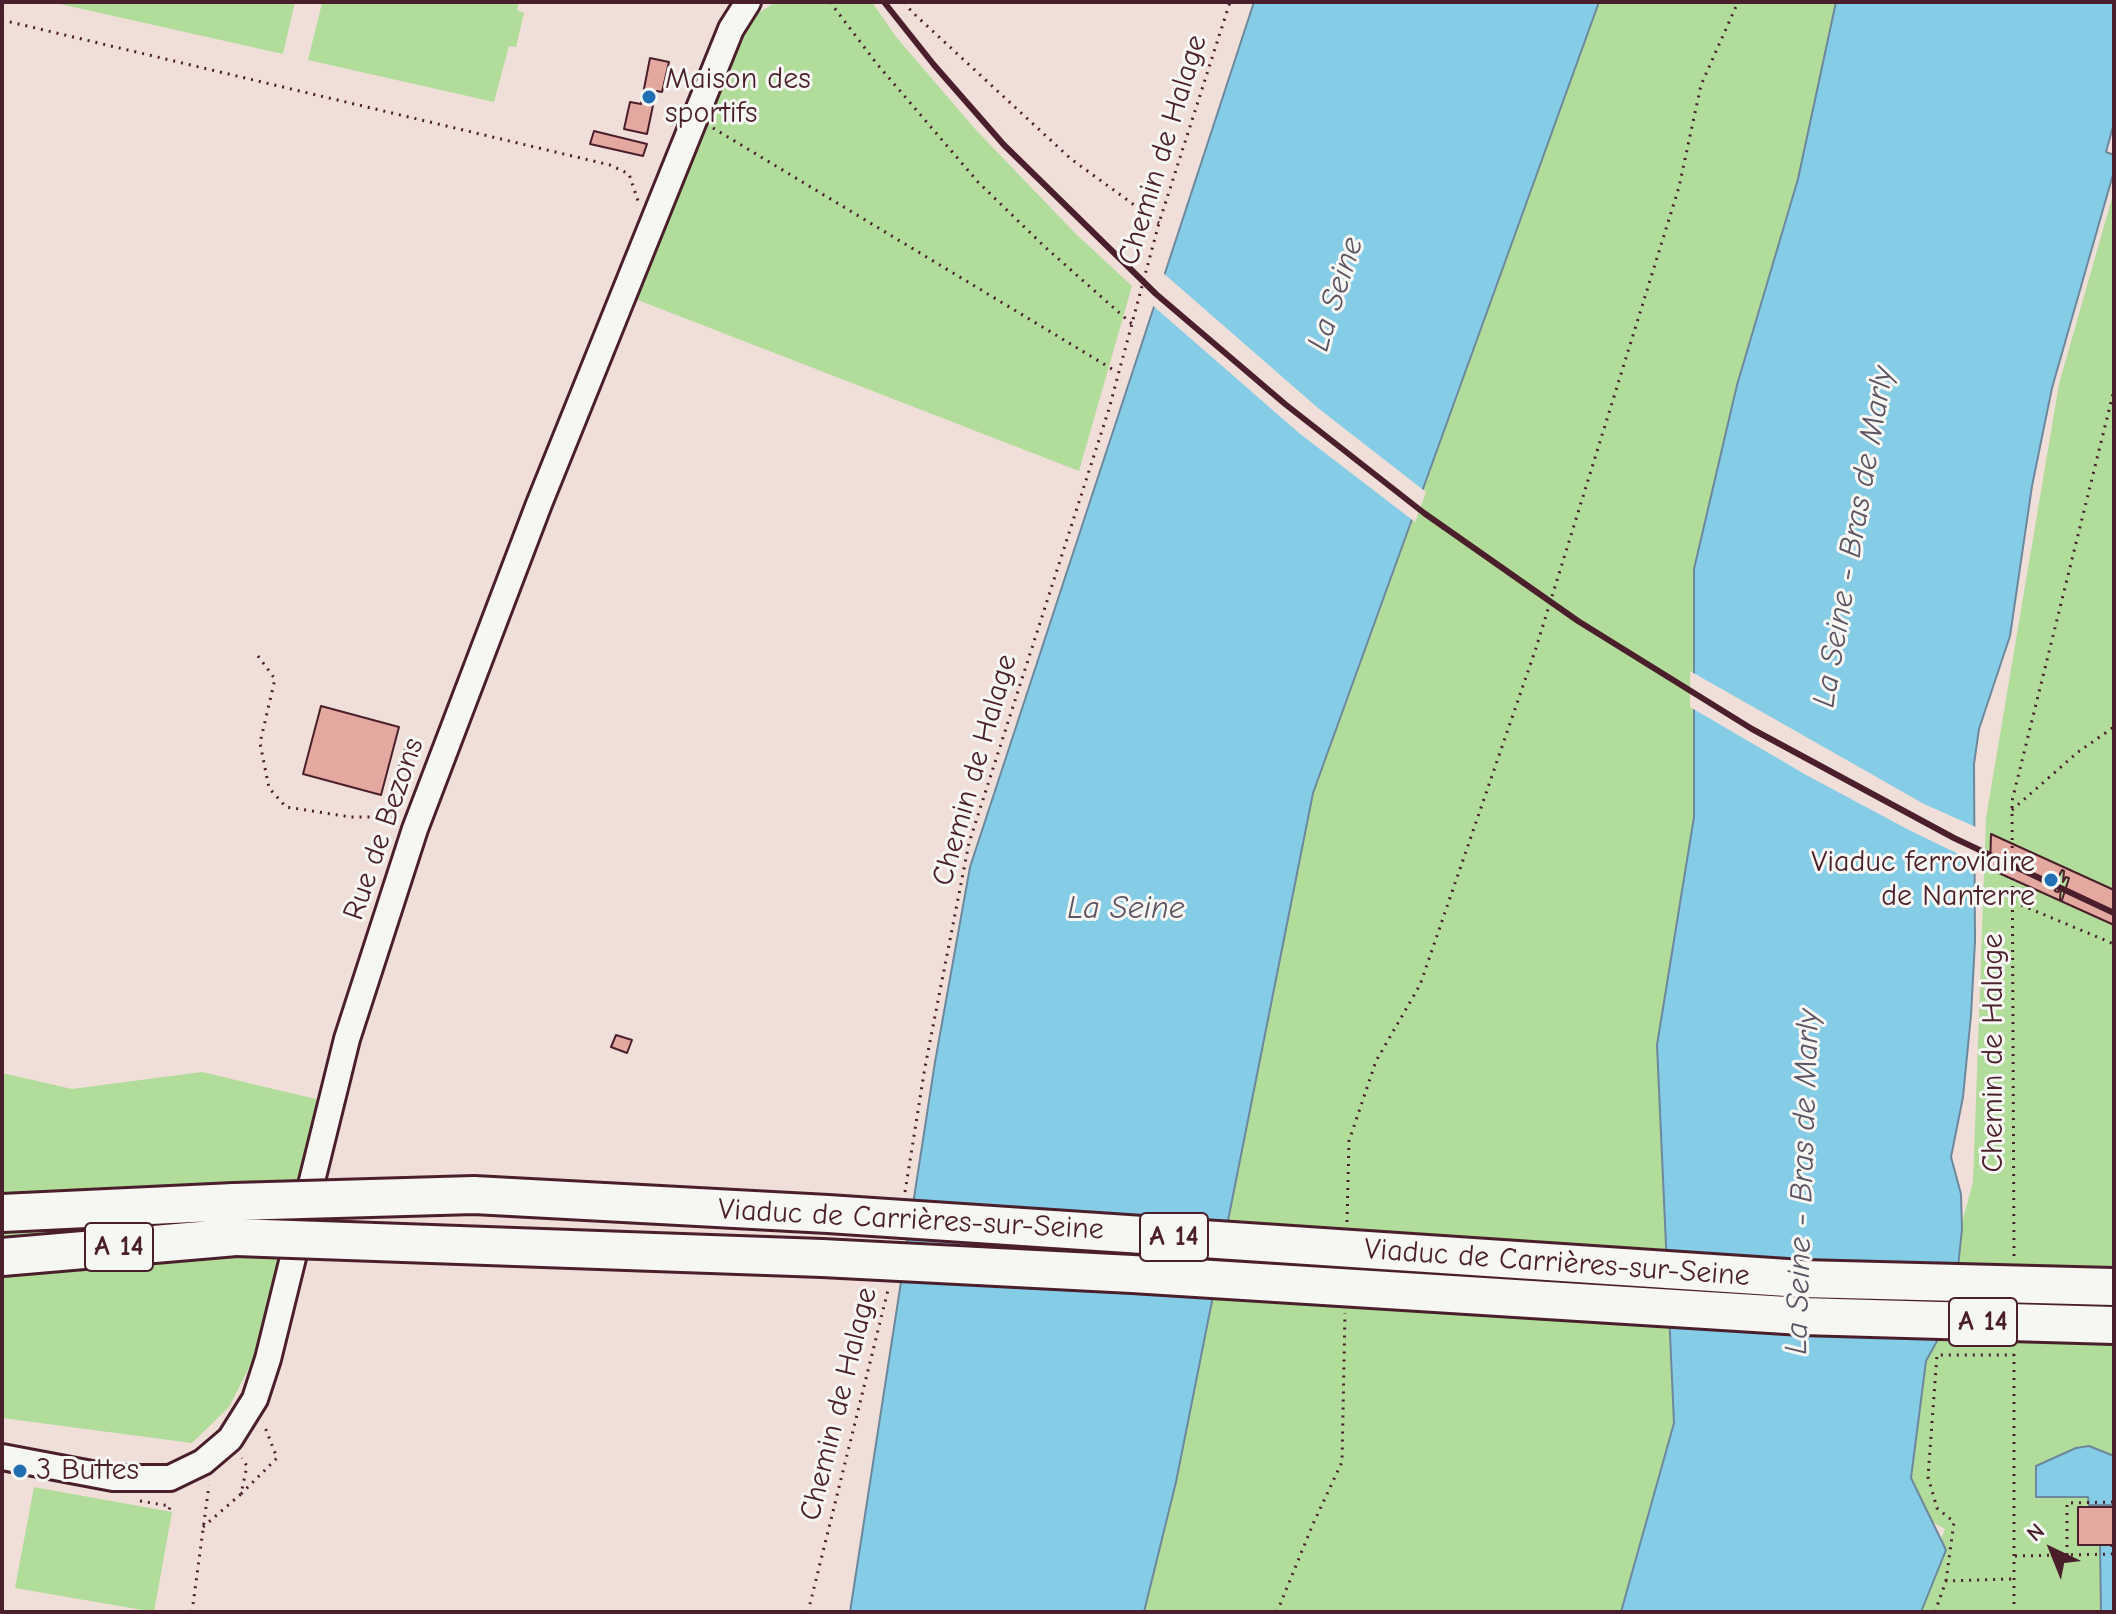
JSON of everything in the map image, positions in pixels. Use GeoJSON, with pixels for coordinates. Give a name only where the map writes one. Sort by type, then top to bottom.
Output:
{"type":"FeatureCollection","features":[{"type":"Feature","properties":{"kind":"highway","name":"Viaduc de Carrières-sur-Seine"},"geometry":{"type":"LineString","coordinates":[[235,1220],[474,1195],[890,1218],[1787,1278],[2114,1287]]}},
{"type":"Feature","properties":{"kind":"highway","name":"A 14"},"geometry":{"type":"LineString","coordinates":[[2,1213],[235,1220]]}},
{"type":"Feature","properties":{"kind":"highway","name":"A 14"},"geometry":{"type":"LineString","coordinates":[[2,1257],[235,1220]]}},
{"type":"Feature","properties":{"kind":"highway","name":"Viaduc de Carrières-sur-Seine"},"geometry":{"type":"LineString","coordinates":[[235,1220],[1802,1316],[2114,1325]]}},
{"type":"Feature","properties":{"kind":"street","name":"Rue de Bezons"},"geometry":{"type":"LineString","coordinates":[[731,29],[735,2]]}},
{"type":"Feature","properties":{"kind":"street","name":"Rue de Bezons"},"geometry":{"type":"LineString","coordinates":[[2,1457],[113,1478],[170,1478],[203,1462],[222,1446],[255,1399],[268,1359],[347,1039],[415,829],[539,504],[645,240],[731,29],[748,2]]}},
{"type":"Feature","properties":{"kind":"path"},"geometry":{"type":"LineString","coordinates":[[830,2],[877,64],[978,182],[1132,324]]}},
{"type":"Feature","properties":{"kind":"path"},"geometry":{"type":"LineString","coordinates":[[905,2],[1071,159],[1159,223]]}},
{"type":"Feature","properties":{"kind":"path","name":"Chemin de Halage"},"geometry":{"type":"LineString","coordinates":[[903,1201],[925,1067],[969,843],[1118,373],[1159,223],[1230,2]]}},
{"type":"Feature","properties":{"kind":"path"},"geometry":{"type":"LineString","coordinates":[[1347,1233],[1349,1141],[1376,1061],[1420,985],[1531,663],[1679,187],[1701,85],[1738,2]]}},
{"type":"Feature","properties":{"kind":"path"},"geometry":{"type":"LineString","coordinates":[[2,20],[610,165],[629,174],[645,240]]}},
{"type":"Feature","properties":{"kind":"path"},"geometry":{"type":"LineString","coordinates":[[696,117],[1118,373]]}},
{"type":"Feature","properties":{"kind":"path","name":"Chemin de Halage"},"geometry":{"type":"LineString","coordinates":[[2014,1261],[2012,810],[2025,742],[2114,390]]}},
{"type":"Feature","properties":{"kind":"path"},"geometry":{"type":"LineString","coordinates":[[258,656],[275,679],[260,743],[269,788],[286,807],[351,817],[398,817],[393,787],[405,750],[445,750]]}},
{"type":"Feature","properties":{"kind":"path"},"geometry":{"type":"LineString","coordinates":[[2012,810],[2078,752],[2114,727]]}},
{"type":"Feature","properties":{"kind":"path"},"geometry":{"type":"LineString","coordinates":[[2013,902],[2114,944]]}},
{"type":"Feature","properties":{"kind":"path","name":"Chemin de Halage"},"geometry":{"type":"LineString","coordinates":[[808,1612],[888,1291]]}},
{"type":"Feature","properties":{"kind":"path"},"geometry":{"type":"LineString","coordinates":[[1277,1612],[1342,1462],[1345,1309]]}},
{"type":"Feature","properties":{"kind":"path"},"geometry":{"type":"LineString","coordinates":[[2014,1339],[2014,1612]]}},
{"type":"Feature","properties":{"kind":"path"},"geometry":{"type":"LineString","coordinates":[[1935,1612],[1946,1581],[1954,1522],[1937,1508],[1928,1477],[1937,1355],[2014,1355]]}},
{"type":"Feature","properties":{"kind":"path"},"geometry":{"type":"LineString","coordinates":[[203,1527],[277,1458],[255,1399]]}},
{"type":"Feature","properties":{"kind":"path"},"geometry":{"type":"LineString","coordinates":[[192,1612],[203,1527],[222,1446],[247,1466],[241,1494]]}},
{"type":"Feature","properties":{"kind":"path"},"geometry":{"type":"LineString","coordinates":[[2067,1555],[2067,1503],[2114,1502]]}},
{"type":"Feature","properties":{"kind":"path"},"geometry":{"type":"LineString","coordinates":[[2015,1556],[2113,1554],[2112,1545]]}},
{"type":"Feature","properties":{"kind":"path"},"geometry":{"type":"LineString","coordinates":[[1946,1581],[2014,1579]]}},
{"type":"Feature","properties":{"kind":"green space"},"geometry":{"type":"Polygon","coordinates":[[[51,2],[295,2],[283,54],[51,2]]]}},
{"type":"Feature","properties":{"kind":"green space"},"geometry":{"type":"Polygon","coordinates":[[[318,2],[519,2],[517,10],[524,13],[516,47],[509,46],[494,102],[308,60],[322,3],[318,2]]]}},
{"type":"Feature","properties":{"kind":"green space"},"geometry":{"type":"Polygon","coordinates":[[[776,2],[872,2],[897,38],[976,130],[1075,233],[1132,286],[1079,471],[630,297],[752,17],[776,2]]]}},
{"type":"Feature","properties":{"kind":"green space"},"geometry":{"type":"Polygon","coordinates":[[[1599,2],[1836,2],[1798,179],[1737,385],[1694,569],[1694,817],[1657,1045],[1674,1423],[1621,1612],[1144,1612],[1176,1482],[1313,793],[1599,2]]]}},
{"type":"Feature","properties":{"kind":"green space"},"geometry":{"type":"Polygon","coordinates":[[[2114,191],[2114,1612],[1912,1612],[1945,1529],[1929,1520],[1910,1473],[1925,1360],[1973,1182],[1986,818],[2059,384],[2114,191]]]}},
{"type":"Feature","properties":{"kind":"green space"},"geometry":{"type":"Polygon","coordinates":[[[202,1072],[320,1100],[254,1358],[229,1407],[192,1443],[2,1418],[2,1073],[72,1089],[202,1072]]]}},
{"type":"Feature","properties":{"kind":"green space"},"geometry":{"type":"Polygon","coordinates":[[[34,1487],[172,1512],[154,1612],[15,1588],[34,1487]]]}},
{"type":"Feature","properties":{"kind":"water","name":"La Seine"},"geometry":{"type":"Polygon","coordinates":[[[1254,2],[1599,2],[1313,793],[1176,1482],[1144,1612],[850,1612],[935,1062],[970,867],[1254,2]]]}},
{"type":"Feature","properties":{"kind":"water","name":"La Seine - Bras de Marly"},"geometry":{"type":"Polygon","coordinates":[[[1836,2],[2114,2],[2114,123],[2106,152],[2114,155],[2114,171],[2052,388],[2032,486],[2010,636],[1979,729],[1974,764],[1975,941],[1971,1015],[1963,1097],[1951,1157],[1961,1194],[1962,1229],[1958,1267],[1937,1341],[1926,1361],[1911,1478],[1946,1550],[1921,1612],[1621,1612],[1674,1423],[1657,1045],[1694,817],[1694,569],[1737,385],[1798,179],[1836,2]]]}},
{"type":"Feature","properties":{"kind":"water"},"geometry":{"type":"Polygon","coordinates":[[[2089,1446],[2114,1456],[2114,1505],[2089,1505],[2088,1497],[2036,1497],[2036,1466],[2076,1448],[2089,1446]]]}},
{"type":"Feature","properties":{"kind":"water"},"geometry":{"type":"Polygon","coordinates":[[[2100,1545],[2114,1545],[2114,1612],[2101,1612],[2100,1545]]]}},
{"type":"Feature","properties":{"kind":"pier"},"geometry":{"type":"Polygon","coordinates":[[[1162,272],[1318,408],[1426,492],[1415,522],[1299,433],[1151,304],[1162,272]]]}},
{"type":"Feature","properties":{"kind":"pier"},"geometry":{"type":"Polygon","coordinates":[[[1690,671],[1924,804],[1978,828],[1979,864],[1808,776],[1690,707],[1690,671]]]}},
{"type":"Feature","properties":{"kind":"building","name":"Maison des sportifs"},"geometry":{"type":"Polygon","coordinates":[[[650,58],[669,62],[662,92],[656,91],[647,134],[624,129],[630,102],[641,104],[650,58]]]}},
{"type":"Feature","properties":{"kind":"building"},"geometry":{"type":"Polygon","coordinates":[[[594,131],[647,144],[643,156],[590,144],[594,131]]]}},
{"type":"Feature","properties":{"kind":"building"},"geometry":{"type":"Polygon","coordinates":[[[321,706],[399,727],[381,795],[303,774],[321,706]]]}},
{"type":"Feature","properties":{"kind":"building","name":"Viaduc ferroviaire de Nanterre"},"geometry":{"type":"Polygon","coordinates":[[[1991,834],[2114,890],[2114,925],[1990,869],[1991,834]]]}},
{"type":"Feature","properties":{"kind":"building"},"geometry":{"type":"Polygon","coordinates":[[[2062,870],[2063,882],[2066,877],[2069,878],[2062,900],[2061,887],[2058,892],[2055,891],[2062,870]]]}},
{"type":"Feature","properties":{"kind":"building"},"geometry":{"type":"Polygon","coordinates":[[[616,1035],[632,1040],[627,1053],[611,1047],[616,1035]]]}},
{"type":"Feature","properties":{"kind":"building"},"geometry":{"type":"Polygon","coordinates":[[[2078,1507],[2114,1507],[2114,1545],[2078,1545],[2078,1507]]]}},
{"type":"Feature","properties":{"kind":"railway"},"geometry":{"type":"LineString","coordinates":[[884,2],[1004,145],[1156,294],[1285,404],[1424,513],[1578,621],[1752,729],[1954,838],[2114,913]]}},
{"type":"Feature","properties":{"kind":"place","name":"Maison des sportifs"},"geometry":{"type":"Point","coordinates":[649,97]}},
{"type":"Feature","properties":{"kind":"place","name":"Viaduc ferroviaire de Nanterre"},"geometry":{"type":"Point","coordinates":[2051,880]}},
{"type":"Feature","properties":{"kind":"place","name":"3 Buttes"},"geometry":{"type":"Point","coordinates":[20,1471]}}]}
